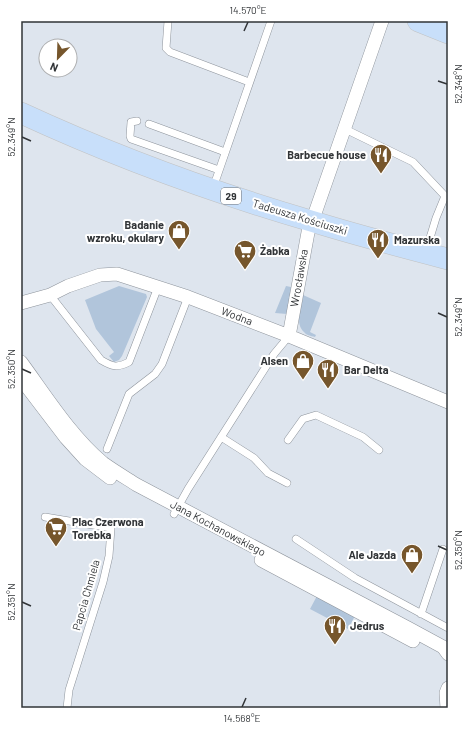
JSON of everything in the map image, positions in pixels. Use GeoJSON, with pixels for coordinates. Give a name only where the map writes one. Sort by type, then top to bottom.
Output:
{"type":"FeatureCollection","features":[{"type":"Feature","properties":{"kind":"main road"},"geometry":{"type":"LineString","coordinates":[[418,21],[448,33]]}},
{"type":"Feature","properties":{"kind":"main road","name":"Tadeusza Kościuszki"},"geometry":{"type":"LineString","coordinates":[[21,113],[75,138],[212,190],[311,222],[448,260]]}},
{"type":"Feature","properties":{"kind":"street","name":"Wrocławska"},"geometry":{"type":"LineString","coordinates":[[289,336],[307,235],[382,21]]}},
{"type":"Feature","properties":{"kind":"street","name":"Wodna"},"geometry":{"type":"LineString","coordinates":[[21,303],[50,294],[100,275],[117,274],[188,297],[289,336],[448,402]]}},
{"type":"Feature","properties":{"kind":"street","name":"Jana Kochanowskiego"},"geometry":{"type":"LineString","coordinates":[[21,362],[80,439],[104,463],[177,510],[440,655],[448,657]]}},
{"type":"Feature","properties":{"kind":"street","name":"Jana Kochanowskiego"},"geometry":{"type":"LineString","coordinates":[[21,379],[66,438],[85,459],[133,493],[177,510],[330,585],[443,647],[448,654]]}},
{"type":"Feature","properties":{"kind":"street"},"geometry":{"type":"LineString","coordinates":[[447,708],[446,693],[448,688]]}},
{"type":"Feature","properties":{"kind":"lane"},"geometry":{"type":"LineString","coordinates":[[168,21],[166,48],[170,52],[249,82]]}},
{"type":"Feature","properties":{"kind":"lane"},"geometry":{"type":"LineString","coordinates":[[212,190],[271,21]]}},
{"type":"Feature","properties":{"kind":"lane"},"geometry":{"type":"LineString","coordinates":[[137,122],[131,122],[131,139],[219,170]]}},
{"type":"Feature","properties":{"kind":"lane"},"geometry":{"type":"LineString","coordinates":[[149,124],[225,152]]}},
{"type":"Feature","properties":{"kind":"lane"},"geometry":{"type":"LineString","coordinates":[[345,129],[413,162],[445,196],[436,218],[425,253]]}},
{"type":"Feature","properties":{"kind":"lane"},"geometry":{"type":"LineString","coordinates":[[50,294],[101,360],[111,366],[120,366],[129,362],[158,287]]}},
{"type":"Feature","properties":{"kind":"lane"},"geometry":{"type":"LineString","coordinates":[[107,449],[129,394],[155,374],[162,364],[188,297]]}},
{"type":"Feature","properties":{"kind":"lane","name":"Wrocławska"},"geometry":{"type":"LineString","coordinates":[[177,510],[188,489],[274,354],[289,336]]}},
{"type":"Feature","properties":{"kind":"lane"},"geometry":{"type":"LineString","coordinates":[[288,440],[303,419],[316,415],[363,437],[379,450]]}},
{"type":"Feature","properties":{"kind":"lane"},"geometry":{"type":"LineString","coordinates":[[221,437],[254,458],[268,473],[287,483]]}},
{"type":"Feature","properties":{"kind":"lane","name":"Papcia Chmiela"},"geometry":{"type":"LineString","coordinates":[[45,517],[111,528],[109,556],[69,690],[67,708]]}},
{"type":"Feature","properties":{"kind":"lane"},"geometry":{"type":"LineString","coordinates":[[296,539],[355,578],[448,628]]}},
{"type":"Feature","properties":{"kind":"lane"},"geometry":{"type":"LineString","coordinates":[[421,614],[442,549]]}},
{"type":"Feature","properties":{"kind":"shaded area"},"geometry":{"type":"Polygon","coordinates":[[[119,286],[146,294],[147,297],[122,356],[119,360],[114,362],[109,356],[114,352],[96,329],[85,300],[119,286]]]}},
{"type":"Feature","properties":{"kind":"shaded area"},"geometry":{"type":"Polygon","coordinates":[[[286,286],[291,287],[287,314],[275,313],[286,286]]]}},
{"type":"Feature","properties":{"kind":"shaded area"},"geometry":{"type":"Polygon","coordinates":[[[303,295],[321,303],[310,332],[316,335],[315,337],[305,333],[299,324],[299,314],[303,295]]]}},
{"type":"Feature","properties":{"kind":"shaded area"},"geometry":{"type":"Polygon","coordinates":[[[318,594],[356,614],[348,629],[310,609],[318,594]]]}},
{"type":"Feature","properties":{"kind":"place","name":"Barbecue house"},"geometry":{"type":"Point","coordinates":[381,174]}},
{"type":"Feature","properties":{"kind":"place","name":"Badanie wzroku, okulary"},"geometry":{"type":"Point","coordinates":[179,250]}},
{"type":"Feature","properties":{"kind":"place","name":"Mazurska"},"geometry":{"type":"Point","coordinates":[378,260]}},
{"type":"Feature","properties":{"kind":"place","name":"Żabka"},"geometry":{"type":"Point","coordinates":[245,270]}},
{"type":"Feature","properties":{"kind":"place","name":"Alsen"},"geometry":{"type":"Point","coordinates":[303,380]}},
{"type":"Feature","properties":{"kind":"place","name":"Bar Delta"},"geometry":{"type":"Point","coordinates":[328,390]}},
{"type":"Feature","properties":{"kind":"place","name":"Plac Czerwona Torebka"},"geometry":{"type":"Point","coordinates":[56,548]}},
{"type":"Feature","properties":{"kind":"place","name":"Ale Jazda"},"geometry":{"type":"Point","coordinates":[412,574]}},
{"type":"Feature","properties":{"kind":"place","name":"Jedrus"},"geometry":{"type":"Point","coordinates":[335,646]}}]}
